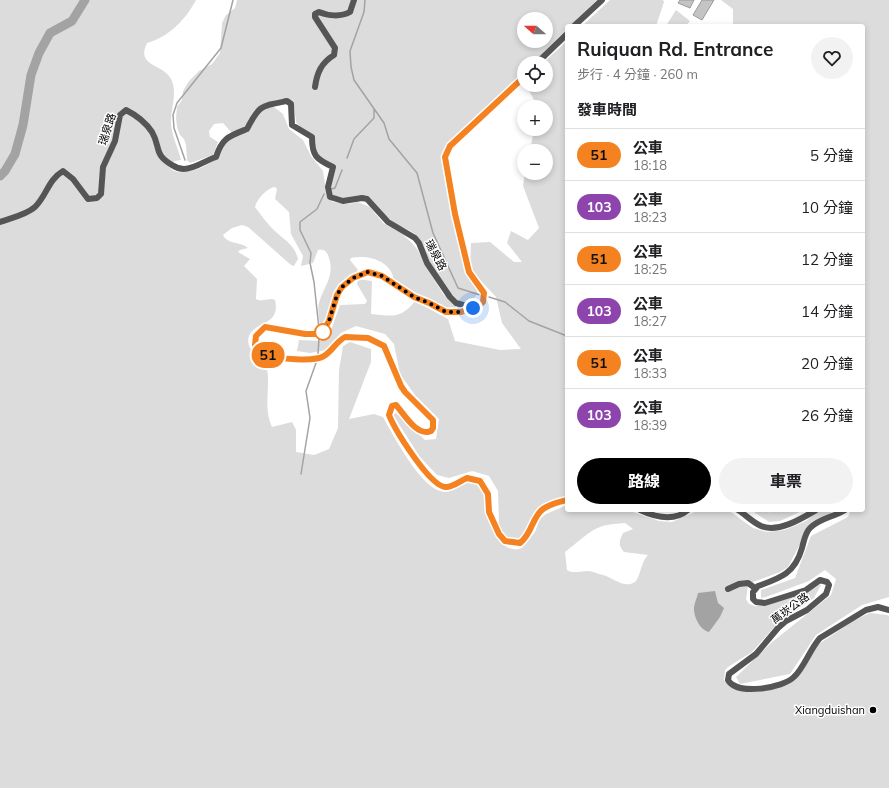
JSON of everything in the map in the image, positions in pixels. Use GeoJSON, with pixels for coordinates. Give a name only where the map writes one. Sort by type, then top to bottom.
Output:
{"type":"FeatureCollection","features":[{"type":"Feature","properties":{"kind":"street"},"geometry":{"type":"LineString","coordinates":[[315,87],[318,72],[326,60],[334,55],[335,48],[315,17],[315,14],[319,12],[343,16],[350,12],[354,0]]}},
{"type":"Feature","properties":{"kind":"street"},"geometry":{"type":"LineString","coordinates":[[576,24],[602,0]]}},
{"type":"Feature","properties":{"kind":"street"},"geometry":{"type":"LineString","coordinates":[[544,56],[565,36]]}},
{"type":"Feature","properties":{"kind":"street"},"geometry":{"type":"LineString","coordinates":[[517,84],[450,146],[445,157],[455,214],[469,272],[484,293],[483,302],[473,308],[461,312],[446,312],[414,297],[382,276],[368,272],[353,278],[342,287],[337,295],[329,321],[319,334],[305,334],[265,327],[256,336],[255,345],[259,351],[271,356],[318,359],[324,356],[345,337],[368,338],[384,346],[401,386],[433,420],[434,423],[431,431],[422,432],[412,424],[396,405],[392,406],[389,415],[406,446],[434,481],[442,486],[451,487],[467,478],[480,481],[488,494],[489,512],[499,534],[505,541],[520,543],[530,533],[538,514],[543,509],[565,501]]}},
{"type":"Feature","properties":{"kind":"street","name":"瑞泉路"},"geometry":{"type":"LineString","coordinates":[[0,222],[34,208],[47,191],[55,176],[63,171],[73,179],[88,199],[97,198],[100,194],[103,167],[115,140],[120,115],[126,110],[135,114],[151,131],[162,159],[183,169],[216,157],[219,147],[223,141],[232,135],[247,129],[254,114],[262,106],[287,101],[291,104],[292,125],[312,137],[314,154],[319,160],[333,167],[328,187],[330,196],[343,201],[362,198],[368,199],[388,222],[414,238],[419,243],[427,263],[453,300],[456,303],[473,308]]}},
{"type":"Feature","properties":{"kind":"street"},"geometry":{"type":"LineString","coordinates":[[644,512],[651,515],[669,518],[685,512]]}},
{"type":"Feature","properties":{"kind":"street"},"geometry":{"type":"LineString","coordinates":[[740,512],[754,523],[771,528],[781,527],[812,512]]}},
{"type":"Feature","properties":{"kind":"street"},"geometry":{"type":"LineString","coordinates":[[728,590],[739,584],[748,583],[755,588],[782,577],[789,572],[800,555],[809,529],[821,520],[840,512]]}},
{"type":"Feature","properties":{"kind":"street","name":"萬崁公路"},"geometry":{"type":"LineString","coordinates":[[755,588],[753,599],[756,602],[765,603],[806,590],[820,580],[827,582],[828,585],[826,594],[806,610],[782,625],[756,654],[729,674],[728,680],[735,687],[752,690],[789,680],[798,673],[815,643],[820,638],[866,610],[878,607],[889,610]]}},
{"type":"Feature","properties":{"kind":"shaded area"},"geometry":{"type":"Polygon","coordinates":[[[0,0],[196,0],[187,14],[170,32],[147,43],[144,51],[145,57],[148,61],[168,75],[172,81],[174,96],[171,126],[181,160],[174,161],[171,169],[185,172],[207,165],[213,160],[229,140],[243,133],[249,128],[258,113],[267,108],[274,107],[283,114],[289,129],[303,140],[311,156],[323,171],[327,197],[333,202],[349,204],[358,202],[370,207],[383,223],[401,233],[417,249],[443,294],[456,306],[455,308],[439,306],[415,296],[394,282],[393,275],[384,264],[372,258],[351,258],[350,260],[358,270],[342,284],[334,300],[324,329],[320,328],[318,306],[331,269],[328,255],[324,250],[318,250],[313,263],[301,266],[303,256],[291,234],[289,212],[275,199],[277,189],[275,187],[272,188],[263,194],[255,207],[270,226],[290,244],[297,254],[298,259],[294,266],[248,227],[242,225],[232,228],[223,235],[231,242],[241,244],[248,248],[238,252],[250,259],[244,266],[257,279],[256,299],[275,300],[276,308],[271,319],[252,331],[248,341],[251,350],[267,370],[268,416],[272,427],[292,422],[296,430],[296,452],[314,455],[329,449],[338,428],[339,370],[343,346],[350,342],[371,349],[371,362],[349,419],[374,414],[383,417],[408,459],[424,480],[432,487],[446,492],[452,491],[465,483],[474,483],[484,494],[488,519],[496,536],[508,548],[522,548],[535,532],[540,519],[546,514],[565,506],[565,512],[633,512],[659,521],[672,522],[694,512],[731,512],[753,528],[767,532],[785,530],[806,521],[817,512],[832,512],[809,527],[788,567],[780,572],[753,582],[748,586],[746,599],[749,604],[755,606],[766,606],[818,584],[821,585],[814,598],[777,624],[752,652],[728,667],[725,670],[724,680],[730,687],[741,691],[753,691],[787,685],[797,679],[816,646],[853,621],[870,613],[889,616],[889,788],[0,788],[0,0]],[[625,523],[603,526],[593,530],[565,552],[567,570],[574,572],[592,571],[623,584],[631,584],[635,582],[648,555],[624,552],[620,545],[623,533],[633,529],[625,523]]]}},
{"type":"Feature","properties":{"kind":"shaded area"},"geometry":{"type":"Polygon","coordinates":[[[237,0],[597,0],[572,24],[565,24],[565,31],[553,43],[553,12],[517,12],[517,48],[548,48],[540,56],[517,56],[517,79],[504,93],[484,109],[452,139],[444,150],[442,162],[465,269],[468,276],[477,287],[476,296],[466,302],[457,300],[449,292],[433,268],[416,235],[391,220],[370,199],[343,199],[332,195],[330,188],[334,174],[316,151],[315,145],[296,122],[294,104],[286,98],[265,103],[260,106],[253,113],[245,127],[232,133],[223,123],[214,124],[209,131],[210,137],[218,142],[213,155],[190,163],[187,160],[186,145],[177,127],[177,107],[182,100],[183,91],[189,81],[199,71],[212,64],[220,53],[222,23],[226,15],[235,8],[237,0]]]}},
{"type":"Feature","properties":{"kind":"shaded area"},"geometry":{"type":"Polygon","coordinates":[[[610,0],[663,0],[664,2],[657,24],[584,24],[610,0]]]}},
{"type":"Feature","properties":{"kind":"shaded area"},"geometry":{"type":"Polygon","coordinates":[[[721,0],[889,0],[889,597],[862,605],[816,635],[790,674],[740,684],[736,677],[771,643],[831,595],[836,579],[825,570],[809,581],[766,597],[761,598],[761,590],[795,578],[811,536],[848,517],[850,512],[865,512],[865,24],[733,24],[733,9],[721,0]]]}},
{"type":"Feature","properties":{"kind":"shaded area"},"geometry":{"type":"Polygon","coordinates":[[[676,10],[690,21],[688,24],[667,24],[676,10]]]}},
{"type":"Feature","properties":{"kind":"shaded area"},"geometry":{"type":"Polygon","coordinates":[[[565,43],[565,497],[537,508],[526,539],[517,543],[504,536],[499,524],[498,491],[489,476],[472,471],[449,478],[437,475],[420,457],[393,415],[396,413],[425,440],[436,439],[439,419],[415,395],[400,374],[394,344],[385,334],[356,326],[341,333],[326,350],[310,353],[297,351],[299,340],[322,341],[330,333],[340,305],[365,304],[367,301],[357,284],[358,279],[372,281],[371,314],[390,316],[400,314],[410,307],[415,301],[448,319],[455,341],[500,350],[521,349],[502,323],[496,297],[470,269],[471,243],[490,242],[514,262],[522,262],[507,243],[511,231],[528,240],[539,228],[523,186],[524,180],[553,180],[553,144],[531,144],[533,136],[553,136],[553,100],[534,100],[530,92],[553,92],[553,56],[551,56],[565,43]]]}},
{"type":"Feature","properties":{"kind":"shaded area"},"geometry":{"type":"Polygon","coordinates":[[[754,512],[800,512],[780,521],[769,522],[754,512]]]}},
{"type":"Feature","properties":{"kind":"shaded area"},"geometry":{"type":"Polygon","coordinates":[[[715,591],[718,603],[724,608],[720,617],[709,632],[703,629],[698,623],[694,612],[694,607],[698,593],[715,591]]]}},
{"type":"Feature","properties":{"kind":"building"},"geometry":{"type":"Polygon","coordinates":[[[680,0],[694,0],[690,8],[678,3],[680,0]]]}},
{"type":"Feature","properties":{"kind":"building"},"geometry":{"type":"Polygon","coordinates":[[[702,0],[714,0],[702,20],[693,15],[702,0]]]}},
{"type":"Feature","properties":{"kind":"waterway"},"geometry":{"type":"LineString","coordinates":[[0,176],[5,171],[15,154],[23,125],[31,75],[39,53],[50,33],[72,21],[85,0]]}},
{"type":"Feature","properties":{"kind":"waterway"},"geometry":{"type":"LineString","coordinates":[[185,160],[174,128],[173,115],[177,103],[221,48],[233,0]]}},
{"type":"Feature","properties":{"kind":"waterway"},"geometry":{"type":"LineString","coordinates":[[365,0],[364,12],[350,51],[354,80],[384,123],[389,139],[417,173],[433,233],[458,288],[480,295]]}},
{"type":"Feature","properties":{"kind":"waterway"},"geometry":{"type":"LineString","coordinates":[[347,158],[354,139],[374,118],[374,109]]}},
{"type":"Feature","properties":{"kind":"waterway"},"geometry":{"type":"LineString","coordinates":[[331,189],[335,188],[342,170]]}},
{"type":"Feature","properties":{"kind":"waterway"},"geometry":{"type":"LineString","coordinates":[[319,329],[314,282],[310,263],[311,253],[300,230],[300,222],[317,209],[324,194]]}},
{"type":"Feature","properties":{"kind":"waterway"},"geometry":{"type":"LineString","coordinates":[[489,297],[505,302],[529,321],[565,335]]}},
{"type":"Feature","properties":{"kind":"waterway"},"geometry":{"type":"LineString","coordinates":[[318,354],[319,338]]}},
{"type":"Feature","properties":{"kind":"waterway"},"geometry":{"type":"LineString","coordinates":[[301,474],[310,418],[306,391],[316,363]]}},
{"type":"Feature","properties":{"kind":"bus line","name":"51"},"geometry":{"type":"LineString","coordinates":[[517,84],[483,113],[450,146],[445,157],[455,214],[470,276],[484,293],[483,302],[461,312],[446,312],[414,297],[382,276],[376,273],[368,272],[353,278],[342,287],[337,295],[329,321],[325,329],[319,334],[305,334],[265,327],[256,336],[254,341],[259,351],[271,356],[318,359],[324,356],[340,339],[350,336],[368,338],[384,346],[401,386],[418,406],[433,420],[434,423],[431,431],[422,432],[412,424],[396,405],[393,405],[390,409],[389,415],[406,446],[434,481],[445,488],[451,487],[467,478],[480,481],[488,494],[490,506],[489,512],[499,534],[505,541],[512,544],[522,542],[530,533],[538,514],[543,509],[565,501]]}},
{"type":"Feature","properties":{"kind":"place","name":"Xiangduishan"},"geometry":{"type":"Point","coordinates":[873,710]}},
{"type":"Feature","properties":{"kind":"route"},"geometry":{"type":"LineString","coordinates":[[323,332],[329,321],[337,295],[342,287],[353,278],[368,272],[376,273],[382,276],[414,297],[446,312],[461,312],[473,308]]}}]}
